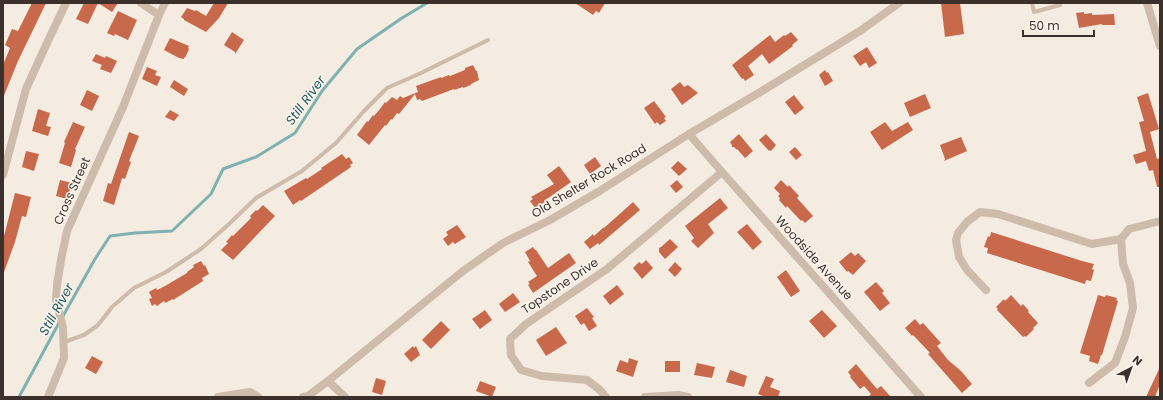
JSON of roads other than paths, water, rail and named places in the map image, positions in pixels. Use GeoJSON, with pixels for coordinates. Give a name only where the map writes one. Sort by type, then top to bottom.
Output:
{"type":"FeatureCollection","features":[{"type":"Feature","properties":{"kind":"street"},"geometry":{"type":"LineString","coordinates":[[3,175],[26,89],[66,3]]}},
{"type":"Feature","properties":{"kind":"street"},"geometry":{"type":"LineString","coordinates":[[141,3],[159,15]]}},
{"type":"Feature","properties":{"kind":"street","name":"Cross Street"},"geometry":{"type":"LineString","coordinates":[[48,397],[64,358],[63,328],[56,299],[61,260],[67,231],[123,107],[165,3]]}},
{"type":"Feature","properties":{"kind":"street","name":"Old Shelter Rock Road"},"geometry":{"type":"LineString","coordinates":[[304,397],[308,396],[328,381],[464,271],[503,242],[550,220],[577,204],[689,134],[860,31],[899,3]]}},
{"type":"Feature","properties":{"kind":"street"},"geometry":{"type":"LineString","coordinates":[[1147,3],[1160,46]]}},
{"type":"Feature","properties":{"kind":"street","name":"Woodside Avenue"},"geometry":{"type":"LineString","coordinates":[[689,134],[921,397]]}},
{"type":"Feature","properties":{"kind":"street","name":"Topstone Drive"},"geometry":{"type":"LineString","coordinates":[[606,397],[600,390],[587,380],[542,376],[521,370],[511,355],[510,339],[526,324],[607,269],[722,172]]}},
{"type":"Feature","properties":{"kind":"street"},"geometry":{"type":"LineString","coordinates":[[986,290],[967,270],[959,257],[956,240],[958,233],[967,222],[980,212],[998,214],[1092,244],[1121,239],[1129,229],[1160,221]]}},
{"type":"Feature","properties":{"kind":"street"},"geometry":{"type":"LineString","coordinates":[[1089,383],[1115,364],[1125,337],[1133,308],[1130,283],[1123,264],[1121,239]]}},
{"type":"Feature","properties":{"kind":"street"},"geometry":{"type":"LineString","coordinates":[[328,381],[345,397]]}},
{"type":"Feature","properties":{"kind":"street"},"geometry":{"type":"LineString","coordinates":[[218,397],[250,392],[258,397]]}},
{"type":"Feature","properties":{"kind":"street"},"geometry":{"type":"LineString","coordinates":[[645,397],[678,395],[688,397]]}},
{"type":"Feature","properties":{"kind":"lane"},"geometry":{"type":"LineString","coordinates":[[1032,3],[1034,12],[1060,5]]}},
{"type":"Feature","properties":{"kind":"lane"},"geometry":{"type":"LineString","coordinates":[[63,343],[84,335],[98,325],[112,307],[134,288],[166,272],[201,249],[230,224],[256,198],[302,171],[336,143],[364,111],[387,88],[488,40]]}},
{"type":"Feature","properties":{"kind":"waterway","name":"Still River"},"geometry":{"type":"LineString","coordinates":[[63,316],[95,259],[110,236],[172,231],[211,194],[223,169],[256,157],[295,133],[322,91],[357,49],[427,3]]}},
{"type":"Feature","properties":{"kind":"waterway","name":"Still River"},"geometry":{"type":"LineString","coordinates":[[19,397],[60,321]]}}]}
